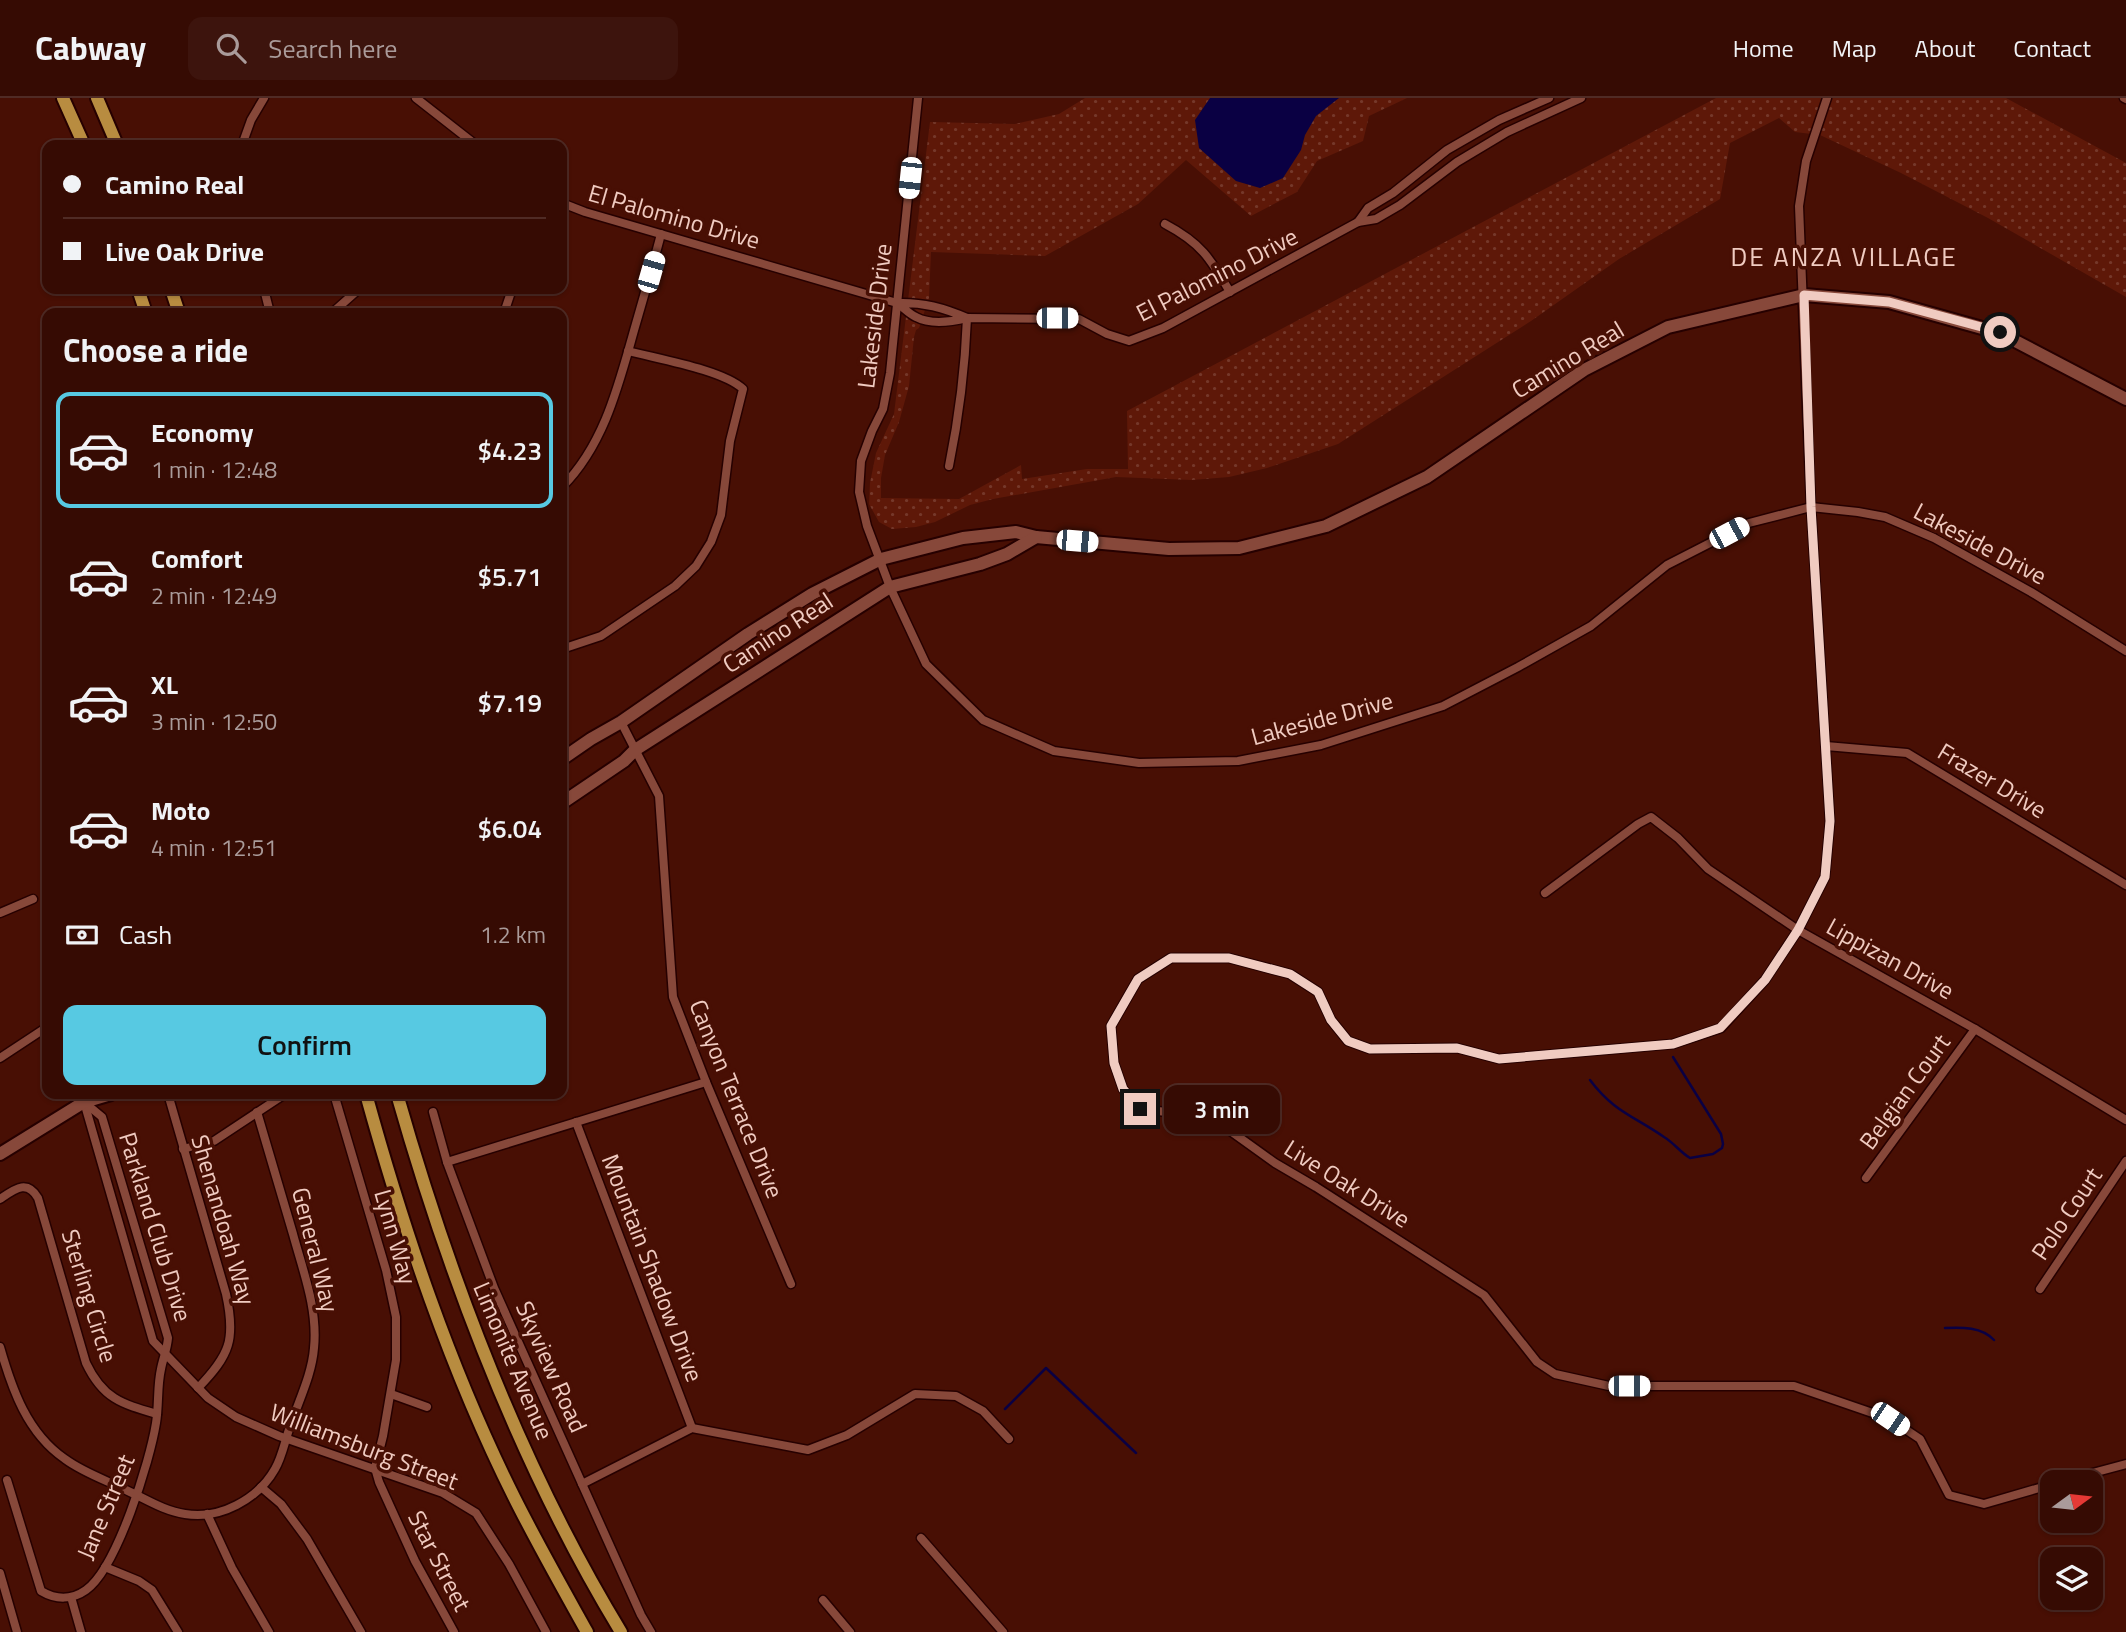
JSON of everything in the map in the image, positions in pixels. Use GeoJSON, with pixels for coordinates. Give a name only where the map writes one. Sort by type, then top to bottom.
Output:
{"type":"FeatureCollection","features":[{"type":"Feature","properties":{"kind":"main road"},"geometry":{"type":"LineString","coordinates":[[63,98],[82,140]]}},
{"type":"Feature","properties":{"kind":"main road"},"geometry":{"type":"LineString","coordinates":[[97,98],[115,140]]}},
{"type":"Feature","properties":{"kind":"main road","name":"Camino Real"},"geometry":{"type":"LineString","coordinates":[[567,756],[802,600],[881,559],[963,538],[1016,532],[1036,537],[1168,549],[1239,548],[1326,526],[1427,477],[1584,370],[1668,327],[1804,295],[1889,302],[2000,332],[2126,399]]}},
{"type":"Feature","properties":{"kind":"main road","name":"Camino Real"},"geometry":{"type":"LineString","coordinates":[[567,800],[624,761],[635,750],[890,587],[981,564],[1007,554],[1036,537]]}},
{"type":"Feature","properties":{"kind":"main road"},"geometry":{"type":"LineString","coordinates":[[0,1154],[85,1099]]}},
{"type":"Feature","properties":{"kind":"main road"},"geometry":{"type":"LineString","coordinates":[[367,1099],[401,1212],[458,1371],[514,1496],[587,1632]]}},
{"type":"Feature","properties":{"kind":"main road","name":"Limonite Avenue"},"geometry":{"type":"LineString","coordinates":[[398,1099],[421,1179],[479,1343],[545,1491],[621,1632]]}},
{"type":"Feature","properties":{"kind":"street"},"geometry":{"type":"LineString","coordinates":[[244,140],[251,120],[264,98]]}},
{"type":"Feature","properties":{"kind":"street"},"geometry":{"type":"LineString","coordinates":[[416,98],[470,140]]}},
{"type":"Feature","properties":{"kind":"street","name":"Lakeside Drive"},"geometry":{"type":"LineString","coordinates":[[918,98],[887,394],[861,461],[859,492],[867,526],[890,587],[926,664],[984,720],[1054,751],[1139,763],[1238,761],[1321,745],[1443,706],[1591,626],[1667,565],[1749,523],[1811,507],[1885,517],[1934,538],[2031,592],[2126,651]]}},
{"type":"Feature","properties":{"kind":"street","name":"El Palomino Drive"},"geometry":{"type":"LineString","coordinates":[[1358,222],[1368,208],[1393,193],[1447,150],[1499,120],[1549,98]]}},
{"type":"Feature","properties":{"kind":"street","name":"El Palomino Drive"},"geometry":{"type":"LineString","coordinates":[[897,303],[916,317],[949,323],[967,318],[1079,318],[1108,334],[1129,341],[1163,328],[1358,222],[1376,219],[1400,205],[1457,162],[1507,132],[1581,98]]}},
{"type":"Feature","properties":{"kind":"street","name":"Live Oak Drive"},"geometry":{"type":"LineString","coordinates":[[1827,98],[1806,161],[1799,206],[1811,507],[1830,821],[1825,877],[1798,930],[1765,980],[1720,1028],[1673,1044],[1499,1059],[1457,1048],[1370,1049],[1348,1041],[1331,1020],[1318,992],[1290,974],[1229,958],[1171,958],[1138,979],[1111,1026],[1114,1063],[1123,1089],[1140,1109],[1211,1117],[1275,1163],[1484,1295],[1537,1362],[1555,1374],[1609,1386],[1794,1387],[1890,1419],[1920,1439],[1949,1495],[1984,1504],[2040,1488]]}},
{"type":"Feature","properties":{"kind":"street","name":"El Palomino Drive"},"geometry":{"type":"LineString","coordinates":[[567,205],[897,303],[919,302],[967,318]]}},
{"type":"Feature","properties":{"kind":"street"},"geometry":{"type":"LineString","coordinates":[[1165,224],[1188,236],[1208,256],[1230,292]]}},
{"type":"Feature","properties":{"kind":"street"},"geometry":{"type":"LineString","coordinates":[[567,482],[591,448],[608,416],[661,234]]}},
{"type":"Feature","properties":{"kind":"street"},"geometry":{"type":"LineString","coordinates":[[338,308],[353,294]]}},
{"type":"Feature","properties":{"kind":"street"},"geometry":{"type":"LineString","coordinates":[[938,321],[940,308]]}},
{"type":"Feature","properties":{"kind":"street"},"geometry":{"type":"LineString","coordinates":[[949,466],[961,400],[967,318]]}},
{"type":"Feature","properties":{"kind":"street"},"geometry":{"type":"LineString","coordinates":[[567,647],[601,636],[675,586],[695,566],[711,542],[721,515],[730,441],[743,389],[735,381],[719,374],[628,351]]}},
{"type":"Feature","properties":{"kind":"street","name":"Canyon Terrace Drive"},"geometry":{"type":"LineString","coordinates":[[621,722],[659,796],[673,997],[791,1284]]}},
{"type":"Feature","properties":{"kind":"street","name":"Frazer Drive"},"geometry":{"type":"LineString","coordinates":[[1826,746],[1907,753],[2126,885]]}},
{"type":"Feature","properties":{"kind":"street","name":"Lippizan Drive"},"geometry":{"type":"LineString","coordinates":[[1545,893],[1651,817],[1678,838],[1708,869],[1798,930],[1975,1029],[2126,1120]]}},
{"type":"Feature","properties":{"kind":"street"},"geometry":{"type":"LineString","coordinates":[[0,913],[33,899]]}},
{"type":"Feature","properties":{"kind":"street","name":"Belgian Court"},"geometry":{"type":"LineString","coordinates":[[1866,1178],[1975,1029]]}},
{"type":"Feature","properties":{"kind":"street"},"geometry":{"type":"LineString","coordinates":[[0,1058],[42,1030]]}},
{"type":"Feature","properties":{"kind":"street"},"geometry":{"type":"LineString","coordinates":[[447,1162],[706,1082]]}},
{"type":"Feature","properties":{"kind":"street","name":"Parkland Club Drive"},"geometry":{"type":"LineString","coordinates":[[87,1099],[153,1341],[166,1355]]}},
{"type":"Feature","properties":{"kind":"street","name":"Parkland Club Drive"},"geometry":{"type":"LineString","coordinates":[[88,1099],[102,1117],[168,1338],[166,1355]]}},
{"type":"Feature","properties":{"kind":"street","name":"Shenandoah Way"},"geometry":{"type":"LineString","coordinates":[[169,1099],[232,1321],[225,1354],[219,1366],[198,1388]]}},
{"type":"Feature","properties":{"kind":"street"},"geometry":{"type":"LineString","coordinates":[[183,1149],[214,1141],[231,1132],[277,1099]]}},
{"type":"Feature","properties":{"kind":"street","name":"Lynn Way"},"geometry":{"type":"LineString","coordinates":[[335,1099],[392,1294],[397,1342],[391,1394],[375,1468]]}},
{"type":"Feature","properties":{"kind":"street","name":"General Way"},"geometry":{"type":"LineString","coordinates":[[257,1112],[309,1292],[315,1329],[310,1368],[275,1469],[261,1487]]}},
{"type":"Feature","properties":{"kind":"street","name":"Skyview Road"},"geometry":{"type":"LineString","coordinates":[[433,1112],[447,1162],[494,1288],[651,1632]]}},
{"type":"Feature","properties":{"kind":"street","name":"Mountain Shadow Drive"},"geometry":{"type":"LineString","coordinates":[[576,1122],[692,1428]]}},
{"type":"Feature","properties":{"kind":"street","name":"Polo Court"},"geometry":{"type":"LineString","coordinates":[[2040,1289],[2126,1161]]}},
{"type":"Feature","properties":{"kind":"street","name":"Sterling Circle"},"geometry":{"type":"LineString","coordinates":[[0,1199],[20,1187],[30,1188],[35,1192],[81,1347],[92,1375],[105,1391],[123,1404],[157,1414]]}},
{"type":"Feature","properties":{"kind":"street"},"geometry":{"type":"LineString","coordinates":[[0,1347],[13,1389],[34,1429],[59,1455],[79,1468],[158,1506],[183,1514],[207,1514],[244,1501],[261,1487],[281,1504],[307,1539],[361,1632]]}},
{"type":"Feature","properties":{"kind":"street","name":"Williamsburg Street"},"geometry":{"type":"LineString","coordinates":[[166,1355],[208,1398],[236,1417],[286,1438],[443,1493],[476,1513],[509,1564],[546,1632]]}},
{"type":"Feature","properties":{"kind":"street","name":"Jane Street"},"geometry":{"type":"LineString","coordinates":[[71,1597],[88,1589],[105,1567],[137,1496],[157,1414],[161,1369],[166,1355]]}},
{"type":"Feature","properties":{"kind":"street"},"geometry":{"type":"LineString","coordinates":[[391,1394],[427,1407]]}},
{"type":"Feature","properties":{"kind":"street"},"geometry":{"type":"LineString","coordinates":[[582,1484],[692,1428],[808,1450],[847,1435],[915,1394],[956,1396],[983,1411],[1009,1439]]}},
{"type":"Feature","properties":{"kind":"street"},"geometry":{"type":"LineString","coordinates":[[2104,1470],[2126,1464]]}},
{"type":"Feature","properties":{"kind":"street","name":"Star Street"},"geometry":{"type":"LineString","coordinates":[[375,1468],[415,1561],[454,1632]]}},
{"type":"Feature","properties":{"kind":"street"},"geometry":{"type":"LineString","coordinates":[[7,1480],[41,1591],[52,1598],[71,1597],[81,1632]]}},
{"type":"Feature","properties":{"kind":"street"},"geometry":{"type":"LineString","coordinates":[[207,1514],[232,1568],[269,1632]]}},
{"type":"Feature","properties":{"kind":"street"},"geometry":{"type":"LineString","coordinates":[[921,1538],[1003,1632]]}},
{"type":"Feature","properties":{"kind":"street"},"geometry":{"type":"LineString","coordinates":[[105,1567],[139,1581],[152,1590],[178,1632]]}},
{"type":"Feature","properties":{"kind":"street"},"geometry":{"type":"LineString","coordinates":[[0,1573],[13,1631]]}},
{"type":"Feature","properties":{"kind":"street"},"geometry":{"type":"LineString","coordinates":[[823,1600],[850,1632]]}},
{"type":"Feature","properties":{"kind":"shaded area"},"geometry":{"type":"Polygon","coordinates":[[[1085,98],[1407,98],[1369,116],[1363,141],[1317,161],[1297,192],[1251,216],[1186,160],[1138,204],[1045,256],[931,252],[929,298],[914,337],[909,386],[899,422],[885,455],[881,498],[959,499],[1021,465],[1022,479],[1087,469],[1128,469],[1127,411],[1716,98],[2006,98],[2126,163],[2126,297],[1988,218],[1901,173],[1820,135],[1795,132],[1779,118],[1730,143],[1720,199],[1619,259],[1531,321],[1338,444],[1267,468],[1229,477],[1192,480],[1116,477],[993,499],[970,505],[935,522],[892,529],[879,522],[869,504],[870,483],[876,453],[894,414],[930,122],[1015,124],[1059,114],[1085,98]]]}},
{"type":"Feature","properties":{"kind":"shaded area"},"geometry":{"type":"Polygon","coordinates":[[[1210,98],[1339,98],[1316,116],[1305,135],[1301,150],[1283,178],[1260,188],[1236,181],[1199,148],[1195,120],[1210,98]]]}},
{"type":"Feature","properties":{"kind":"waterway"},"geometry":{"type":"LineString","coordinates":[[1590,1080],[1616,1107],[1668,1139],[1690,1158],[1713,1154],[1722,1148],[1721,1134],[1673,1057]]}},
{"type":"Feature","properties":{"kind":"waterway"},"geometry":{"type":"LineString","coordinates":[[1945,1328],[1978,1330],[1994,1340]]}},
{"type":"Feature","properties":{"kind":"waterway"},"geometry":{"type":"LineString","coordinates":[[1005,1409],[1046,1368],[1136,1453]]}},
{"type":"Feature","properties":{"kind":"district","name":"DE ANZA VILLAGE"},"geometry":{"type":"Point","coordinates":[1844,257]}},
{"type":"Feature","properties":{"kind":"route"},"geometry":{"type":"LineString","coordinates":[[1140,1109],[1123,1089],[1114,1063],[1111,1026],[1138,979],[1171,958],[1229,958],[1290,974],[1318,992],[1331,1020],[1348,1041],[1370,1049],[1457,1048],[1499,1059],[1673,1044],[1720,1028],[1765,980],[1798,930],[1825,877],[1830,821],[1811,507],[1804,295],[1889,302],[2000,332]]}}]}
